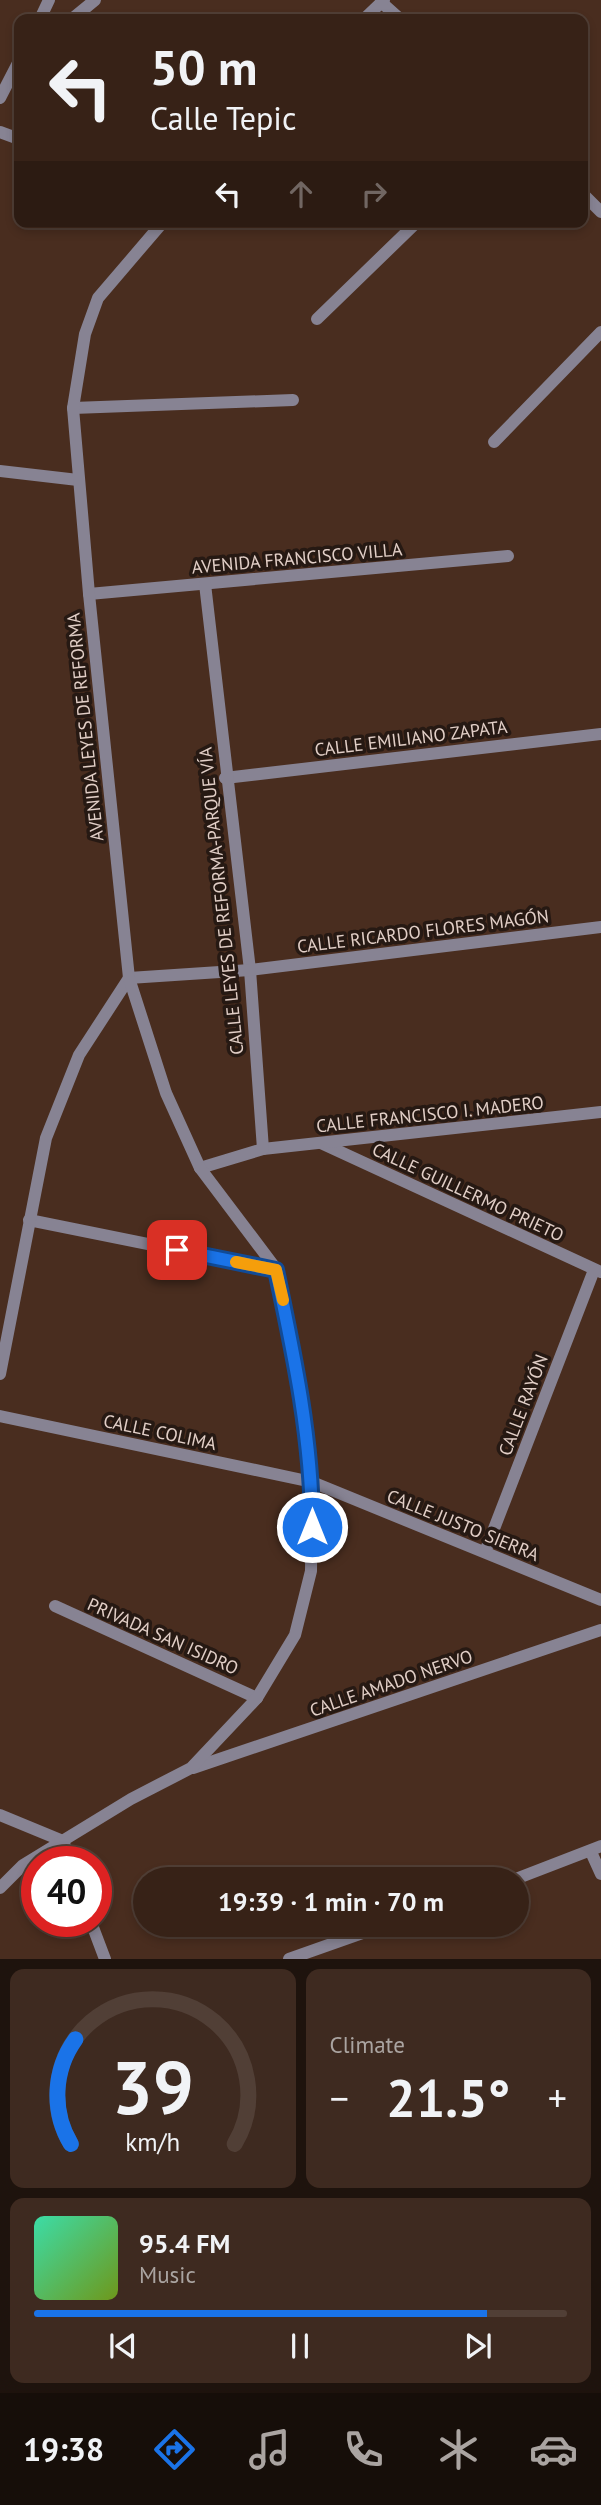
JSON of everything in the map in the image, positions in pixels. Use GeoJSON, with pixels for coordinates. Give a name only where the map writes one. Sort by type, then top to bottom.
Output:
{"type":"FeatureCollection","features":[{"type":"Feature","properties":{"kind":"street"},"geometry":{"type":"LineString","coordinates":[[78,14],[95,0]]}},
{"type":"Feature","properties":{"kind":"street"},"geometry":{"type":"LineString","coordinates":[[369,14],[383,1],[395,14]]}},
{"type":"Feature","properties":{"kind":"street"},"geometry":{"type":"LineString","coordinates":[[0,98],[14,71]]}},
{"type":"Feature","properties":{"kind":"street"},"geometry":{"type":"LineString","coordinates":[[588,199],[601,212]]}},
{"type":"Feature","properties":{"kind":"street"},"geometry":{"type":"LineString","coordinates":[[148,228],[153,234]]}},
{"type":"Feature","properties":{"kind":"street","name":"AVENIDA LEYES DE REFORMA"},"geometry":{"type":"LineString","coordinates":[[158,228],[98,298],[85,334],[74,408],[78,480],[129,978],[166,1093],[200,1168],[276,1270]]}},
{"type":"Feature","properties":{"kind":"street"},"geometry":{"type":"LineString","coordinates":[[317,319],[411,228]]}},
{"type":"Feature","properties":{"kind":"street"},"geometry":{"type":"LineString","coordinates":[[494,442],[601,332]]}},
{"type":"Feature","properties":{"kind":"street"},"geometry":{"type":"LineString","coordinates":[[74,408],[293,400]]}},
{"type":"Feature","properties":{"kind":"street"},"geometry":{"type":"LineString","coordinates":[[0,471],[78,480]]}},
{"type":"Feature","properties":{"kind":"street","name":"AVENIDA FRANCISCO VILLA"},"geometry":{"type":"LineString","coordinates":[[89,594],[508,556]]}},
{"type":"Feature","properties":{"kind":"street","name":"CALLE LEYES DE REFORMA-PARQUE VÍA"},"geometry":{"type":"LineString","coordinates":[[205,584],[225,778],[250,970],[263,1149]]}},
{"type":"Feature","properties":{"kind":"street","name":"CALLE EMILIANO ZAPATA"},"geometry":{"type":"LineString","coordinates":[[225,778],[601,734]]}},
{"type":"Feature","properties":{"kind":"street","name":"CALLE RICARDO FLORES MAGÓN"},"geometry":{"type":"LineString","coordinates":[[129,978],[250,970],[601,928]]}},
{"type":"Feature","properties":{"kind":"street"},"geometry":{"type":"LineString","coordinates":[[0,1374],[46,1138],[79,1055],[129,978]]}},
{"type":"Feature","properties":{"kind":"street","name":"CALLE FRANCISCO I. MADERO"},"geometry":{"type":"LineString","coordinates":[[263,1149],[601,1112]]}},
{"type":"Feature","properties":{"kind":"street","name":"CALLE GUILLERMO PRIETO"},"geometry":{"type":"LineString","coordinates":[[321,1143],[598,1271]]}},
{"type":"Feature","properties":{"kind":"street"},"geometry":{"type":"LineString","coordinates":[[200,1168],[263,1149]]}},
{"type":"Feature","properties":{"kind":"street"},"geometry":{"type":"LineString","coordinates":[[0,1888],[23,1865],[131,1799],[191,1768],[257,1698],[295,1635],[311,1572],[312,1482],[301,1388],[276,1270],[29,1220]]}},
{"type":"Feature","properties":{"kind":"street","name":"CALLE RAYÓN"},"geometry":{"type":"LineString","coordinates":[[485,1552],[598,1271]]}},
{"type":"Feature","properties":{"kind":"street","name":"CALLE COLIMA"},"geometry":{"type":"LineString","coordinates":[[0,1416],[312,1482]]}},
{"type":"Feature","properties":{"kind":"street","name":"CALLE JUSTO SIERRA"},"geometry":{"type":"LineString","coordinates":[[312,1482],[601,1600]]}},
{"type":"Feature","properties":{"kind":"street","name":"PRIVADA SAN ISIDRO"},"geometry":{"type":"LineString","coordinates":[[55,1606],[257,1698]]}},
{"type":"Feature","properties":{"kind":"street","name":"CALLE AMADO NERVO"},"geometry":{"type":"LineString","coordinates":[[191,1768],[601,1630]]}},
{"type":"Feature","properties":{"kind":"street"},"geometry":{"type":"LineString","coordinates":[[0,1815],[63,1841],[65,1846]]}},
{"type":"Feature","properties":{"kind":"street"},"geometry":{"type":"LineString","coordinates":[[529,1874],[596,1849],[601,1874]]}},
{"type":"Feature","properties":{"kind":"street"},"geometry":{"type":"LineString","coordinates":[[97,1937],[105,1959]]}},
{"type":"Feature","properties":{"kind":"street"},"geometry":{"type":"LineString","coordinates":[[289,1959],[351,1937]]}},
{"type":"Feature","properties":{"kind":"slow traffic"},"geometry":{"type":"LineString","coordinates":[[236,1262],[276,1270],[283,1300]]}},
{"type":"Feature","properties":{"kind":"route"},"geometry":{"type":"LineString","coordinates":[[177,1250],[276,1270],[301,1388],[312,1482],[312,1527]]}}]}
